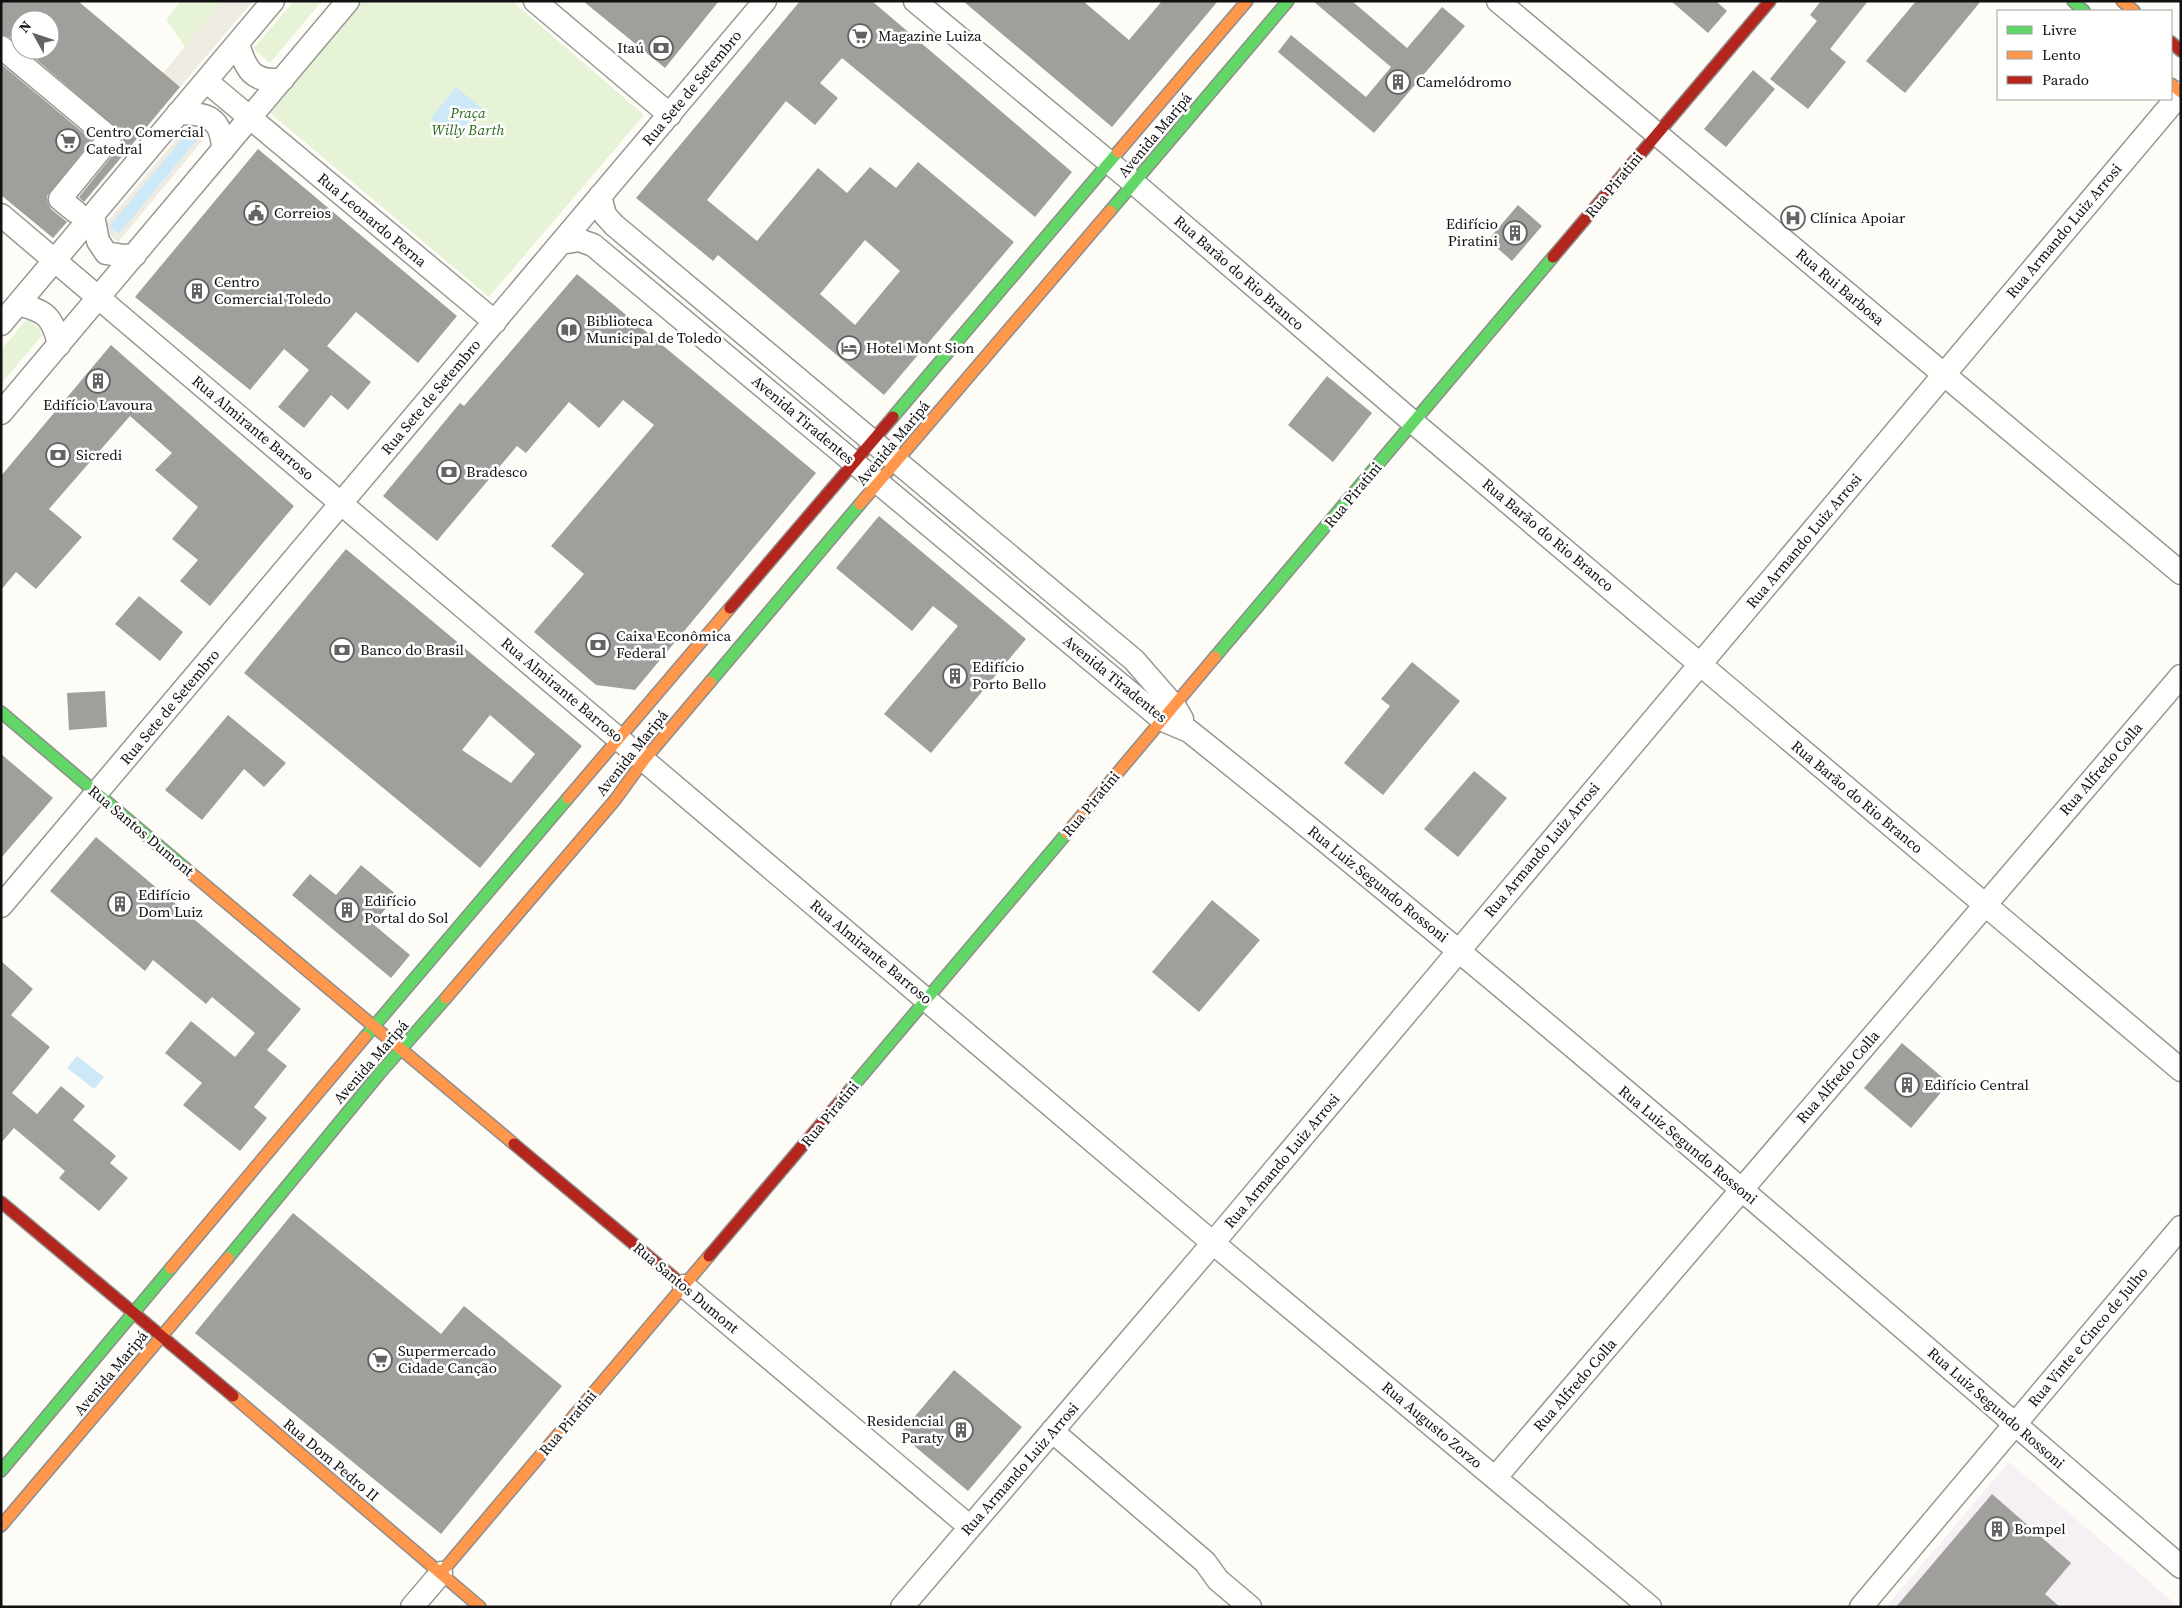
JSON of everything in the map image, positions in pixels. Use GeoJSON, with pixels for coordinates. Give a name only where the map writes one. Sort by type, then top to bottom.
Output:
{"type":"FeatureCollection","features":[{"type":"Feature","properties":{"kind":"main road","name":"Avenida Maripá"},"geometry":{"type":"LineString","coordinates":[[1,1471],[373,1027],[904,404],[1089,199],[1110,163],[1247,1]]}},
{"type":"Feature","properties":{"kind":"main road","name":"Avenida Maripá"},"geometry":{"type":"LineString","coordinates":[[1,1526],[162,1336],[182,1305],[614,800],[644,760],[1288,1]]}},
{"type":"Feature","properties":{"kind":"main road","name":"Rua Piratini"},"geometry":{"type":"LineString","coordinates":[[441,1573],[1770,1]]}},
{"type":"Feature","properties":{"kind":"main road"},"geometry":{"type":"LineString","coordinates":[[2072,1],[2083,10]]}},
{"type":"Feature","properties":{"kind":"main road"},"geometry":{"type":"LineString","coordinates":[[2122,1],[2133,10]]}},
{"type":"Feature","properties":{"kind":"main road"},"geometry":{"type":"LineString","coordinates":[[1141,138],[1143,124]]}},
{"type":"Feature","properties":{"kind":"main road"},"geometry":{"type":"LineString","coordinates":[[1153,147],[1166,145]]}},
{"type":"Feature","properties":{"kind":"main road"},"geometry":{"type":"LineString","coordinates":[[1089,199],[1104,208],[1103,219]]}},
{"type":"Feature","properties":{"kind":"main road"},"geometry":{"type":"LineString","coordinates":[[904,404],[903,418],[910,424],[927,426]]}},
{"type":"Feature","properties":{"kind":"main road"},"geometry":{"type":"LineString","coordinates":[[822,500],[838,502],[846,508],[846,521]]}},
{"type":"Feature","properties":{"kind":"main road"},"geometry":{"type":"LineString","coordinates":[[649,719],[651,701]]}},
{"type":"Feature","properties":{"kind":"main road","name":"Rua Santos Dumont"},"geometry":{"type":"LineString","coordinates":[[1,712],[373,1027],[684,1286]]}},
{"type":"Feature","properties":{"kind":"main road"},"geometry":{"type":"LineString","coordinates":[[659,728],[673,727]]}},
{"type":"Feature","properties":{"kind":"main road"},"geometry":{"type":"LineString","coordinates":[[585,778],[600,777]]}},
{"type":"Feature","properties":{"kind":"main road"},"geometry":{"type":"LineString","coordinates":[[611,787],[614,800]]}},
{"type":"Feature","properties":{"kind":"main road"},"geometry":{"type":"LineString","coordinates":[[410,984],[413,1007],[431,1015]]}},
{"type":"Feature","properties":{"kind":"main road"},"geometry":{"type":"LineString","coordinates":[[342,1064],[357,1064]]}},
{"type":"Feature","properties":{"kind":"main road"},"geometry":{"type":"LineString","coordinates":[[367,1073],[367,1088]]}},
{"type":"Feature","properties":{"kind":"main road"},"geometry":{"type":"LineString","coordinates":[[1,1202],[134,1312]]}},
{"type":"Feature","properties":{"kind":"main road"},"geometry":{"type":"LineString","coordinates":[[165,1274],[166,1291]]}},
{"type":"Feature","properties":{"kind":"main road","name":"Rua Dom Pedro II"},"geometry":{"type":"LineString","coordinates":[[134,1312],[480,1607]]}},
{"type":"Feature","properties":{"kind":"street"},"geometry":{"type":"LineString","coordinates":[[1,324],[54,261],[84,213],[178,113],[273,1]]}},
{"type":"Feature","properties":{"kind":"street"},"geometry":{"type":"LineString","coordinates":[[1,413],[348,1]]}},
{"type":"Feature","properties":{"kind":"street"},"geometry":{"type":"LineString","coordinates":[[534,1],[670,114]]}},
{"type":"Feature","properties":{"kind":"street","name":"Rua Sete de Setembro"},"geometry":{"type":"LineString","coordinates":[[1,906],[765,1]]}},
{"type":"Feature","properties":{"kind":"street","name":"Rua Barão do Rio Branco"},"geometry":{"type":"LineString","coordinates":[[915,1],[1134,183],[2181,1070]]}},
{"type":"Feature","properties":{"kind":"street","name":"Rua Rui Barbosa"},"geometry":{"type":"LineString","coordinates":[[1498,1],[2181,573]]}},
{"type":"Feature","properties":{"kind":"street"},"geometry":{"type":"LineString","coordinates":[[238,43],[243,62],[251,74],[265,79],[283,79]]}},
{"type":"Feature","properties":{"kind":"street"},"geometry":{"type":"LineString","coordinates":[[1,47],[110,138],[60,199],[84,213],[106,253],[124,256],[135,255]]}},
{"type":"Feature","properties":{"kind":"street","name":"Rua Leonardo Perna"},"geometry":{"type":"LineString","coordinates":[[206,81],[495,322]]}},
{"type":"Feature","properties":{"kind":"street","name":"Rua Armando Luiz Arrosi"},"geometry":{"type":"LineString","coordinates":[[902,1607],[1213,1243],[2181,92]]}},
{"type":"Feature","properties":{"kind":"street"},"geometry":{"type":"LineString","coordinates":[[178,113],[203,114],[212,118],[220,130],[223,150]]}},
{"type":"Feature","properties":{"kind":"street","name":"Avenida Tiradentes"},"geometry":{"type":"LineString","coordinates":[[600,196],[605,215],[624,234],[1134,660],[1169,714]]}},
{"type":"Feature","properties":{"kind":"street","name":"Rua Almirante Barroso"},"geometry":{"type":"LineString","coordinates":[[1,216],[1213,1243]]}},
{"type":"Feature","properties":{"kind":"street"},"geometry":{"type":"LineString","coordinates":[[606,256],[608,243],[616,235],[624,234]]}},
{"type":"Feature","properties":{"kind":"street","name":"Avenida Tiradentes"},"geometry":{"type":"LineString","coordinates":[[561,243],[579,240],[593,245],[1117,683],[1169,714],[1189,731]]}},
{"type":"Feature","properties":{"kind":"street"},"geometry":{"type":"LineString","coordinates":[[18,304],[35,308],[49,318],[55,327],[59,345]]}},
{"type":"Feature","properties":{"kind":"street"},"geometry":{"type":"LineString","coordinates":[[805,422],[815,426],[828,422],[830,415],[823,400]]}},
{"type":"Feature","properties":{"kind":"street"},"geometry":{"type":"LineString","coordinates":[[919,517],[918,509],[924,498],[938,496]]}},
{"type":"Feature","properties":{"kind":"street"},"geometry":{"type":"LineString","coordinates":[[1117,683],[1131,677],[1134,672],[1134,660]]}},
{"type":"Feature","properties":{"kind":"street","name":"Rua Alfredo Colla"},"geometry":{"type":"LineString","coordinates":[[1495,1478],[2181,676]]}},
{"type":"Feature","properties":{"kind":"street","name":"Rua Luiz Segundo Rossoni"},"geometry":{"type":"LineString","coordinates":[[1189,731],[1348,858],[1458,950],[2181,1567]]}},
{"type":"Feature","properties":{"kind":"street","name":"Rua Vinte e Cinco de Julho"},"geometry":{"type":"LineString","coordinates":[[1860,1607],[2181,1227]]}},
{"type":"Feature","properties":{"kind":"street","name":"Rua Augusto Zorzo"},"geometry":{"type":"LineString","coordinates":[[1213,1243],[1650,1607]]}},
{"type":"Feature","properties":{"kind":"street","name":"Rua Santos Dumont"},"geometry":{"type":"LineString","coordinates":[[684,1286],[970,1527]]}},
{"type":"Feature","properties":{"kind":"street"},"geometry":{"type":"LineString","coordinates":[[1052,1431],[1204,1562],[1218,1580],[1250,1607]]}},
{"type":"Feature","properties":{"kind":"street","name":"Rua Piratini"},"geometry":{"type":"LineString","coordinates":[[412,1607],[441,1573]]}},
{"type":"Feature","properties":{"kind":"shaded area"},"geometry":{"type":"Polygon","coordinates":[[[223,1],[253,1],[180,87],[163,73],[223,1]]]}},
{"type":"Feature","properties":{"kind":"shaded area"},"geometry":{"type":"Polygon","coordinates":[[[191,122],[207,135],[118,242],[102,228],[191,122]],[[191,129],[110,227],[119,234],[200,136],[191,129]]]}},
{"type":"Feature","properties":{"kind":"shaded area"},"geometry":{"type":"Polygon","coordinates":[[[2009,1462],[2179,1607],[1886,1607],[2009,1462]]]}},
{"type":"Feature","properties":{"kind":"green space"},"geometry":{"type":"Polygon","coordinates":[[[181,1],[223,1],[185,47],[166,19],[181,1]]]}},
{"type":"Feature","properties":{"kind":"green space"},"geometry":{"type":"Polygon","coordinates":[[[294,1],[322,1],[270,63],[253,49],[294,1]]]}},
{"type":"Feature","properties":{"kind":"green space","name":"Praça Willy Barth"},"geometry":{"type":"Polygon","coordinates":[[[361,1],[512,1],[644,115],[489,297],[269,112],[361,1]]]}},
{"type":"Feature","properties":{"kind":"green space"},"geometry":{"type":"Polygon","coordinates":[[[27,319],[44,333],[1,384],[1,350],[27,319]]]}},
{"type":"Feature","properties":{"kind":"water"},"geometry":{"type":"Polygon","coordinates":[[[456,87],[484,110],[459,141],[431,118],[456,87]]]}},
{"type":"Feature","properties":{"kind":"water"},"geometry":{"type":"Polygon","coordinates":[[[191,128],[200,136],[119,234],[109,227],[191,128]]]}},
{"type":"Feature","properties":{"kind":"water"},"geometry":{"type":"Polygon","coordinates":[[[77,1056],[104,1077],[94,1089],[67,1068],[77,1056]]]}},
{"type":"Feature","properties":{"kind":"building"},"geometry":{"type":"Polygon","coordinates":[[[1,1],[78,1],[180,87],[84,202],[79,197],[120,146],[123,140],[122,133],[37,60],[60,60],[60,10],[10,10],[10,38],[1,34],[1,1]]]}},
{"type":"Feature","properties":{"kind":"building","name":"Itaú"},"geometry":{"type":"Polygon","coordinates":[[[583,1],[719,1],[665,68],[583,1]]]}},
{"type":"Feature","properties":{"kind":"building"},"geometry":{"type":"Polygon","coordinates":[[[800,1],[872,1],[1072,172],[1035,217],[842,58],[820,83],[838,98],[815,125],[786,101],[707,200],[757,241],[818,168],[847,193],[870,167],[896,188],[918,162],[1014,242],[884,395],[718,255],[713,261],[636,198],[800,1]],[[865,240],[820,294],[855,325],[900,271],[865,240]]]}},
{"type":"Feature","properties":{"kind":"building"},"geometry":{"type":"Polygon","coordinates":[[[963,1],[1083,1],[1129,40],[1162,1],[1218,1],[1112,127],[963,1]]]}},
{"type":"Feature","properties":{"kind":"building","name":"Camelódromo"},"geometry":{"type":"Polygon","coordinates":[[[1313,1],[1352,1],[1407,48],[1442,7],[1465,26],[1374,133],[1278,52],[1291,35],[1366,97],[1391,67],[1313,1]]]}},
{"type":"Feature","properties":{"kind":"building"},"geometry":{"type":"Polygon","coordinates":[[[1671,1],[1716,1],[1727,11],[1708,33],[1671,1]]]}},
{"type":"Feature","properties":{"kind":"building"},"geometry":{"type":"Polygon","coordinates":[[[1821,1],[1868,1],[1830,49],[1846,62],[1808,109],[1770,79],[1817,21],[1810,15],[1821,1]]]}},
{"type":"Feature","properties":{"kind":"building"},"geometry":{"type":"Polygon","coordinates":[[[1916,1],[1981,1],[1905,93],[1866,61],[1916,1]]]}},
{"type":"Feature","properties":{"kind":"building"},"geometry":{"type":"Polygon","coordinates":[[[1,64],[92,140],[47,196],[51,209],[67,222],[53,238],[1,195],[1,64]]]}},
{"type":"Feature","properties":{"kind":"building"},"geometry":{"type":"Polygon","coordinates":[[[1753,70],[1775,89],[1726,147],[1704,129],[1753,70]]]}},
{"type":"Feature","properties":{"kind":"building"},"geometry":{"type":"Polygon","coordinates":[[[258,149],[457,316],[418,363],[356,312],[327,346],[371,382],[348,410],[331,395],[304,428],[278,407],[309,370],[284,349],[250,390],[135,297],[258,149]]]}},
{"type":"Feature","properties":{"kind":"building","name":"Edifício Piratini"},"geometry":{"type":"Polygon","coordinates":[[[1518,205],[1542,226],[1512,261],[1488,240],[1518,205]]]}},
{"type":"Feature","properties":{"kind":"building"},"geometry":{"type":"Polygon","coordinates":[[[577,274],[816,473],[635,690],[596,685],[534,632],[584,574],[551,546],[654,425],[623,400],[599,428],[569,402],[526,453],[517,446],[437,541],[383,496],[460,403],[464,406],[577,274]]]}},
{"type":"Feature","properties":{"kind":"building"},"geometry":{"type":"Polygon","coordinates":[[[111,345],[294,506],[210,606],[180,581],[198,560],[172,539],[198,507],[155,470],[172,453],[130,416],[49,509],[82,537],[36,589],[16,572],[1,590],[1,476],[111,345]]]}},
{"type":"Feature","properties":{"kind":"building"},"geometry":{"type":"Polygon","coordinates":[[[1327,376],[1372,413],[1333,462],[1288,425],[1327,376]]]}},
{"type":"Feature","properties":{"kind":"building"},"geometry":{"type":"Polygon","coordinates":[[[879,516],[1026,639],[931,753],[884,714],[958,626],[933,606],[912,631],[836,568],[879,516]]]}},
{"type":"Feature","properties":{"kind":"building"},"geometry":{"type":"Polygon","coordinates":[[[346,549],[582,746],[480,868],[244,673],[346,549]],[[490,715],[462,750],[511,783],[535,754],[490,715]]]}},
{"type":"Feature","properties":{"kind":"building"},"geometry":{"type":"Polygon","coordinates":[[[139,596],[183,632],[160,661],[115,624],[139,596]]]}},
{"type":"Feature","properties":{"kind":"building"},"geometry":{"type":"Polygon","coordinates":[[[1412,662],[1460,701],[1383,795],[1344,763],[1390,706],[1381,699],[1412,662]]]}},
{"type":"Feature","properties":{"kind":"building"},"geometry":{"type":"Polygon","coordinates":[[[105,691],[107,727],[69,730],[67,693],[105,691]]]}},
{"type":"Feature","properties":{"kind":"building"},"geometry":{"type":"Polygon","coordinates":[[[228,715],[286,763],[264,787],[244,769],[202,820],[165,790],[228,715]]]}},
{"type":"Feature","properties":{"kind":"building"},"geometry":{"type":"Polygon","coordinates":[[[1,754],[53,798],[1,858],[1,754]]]}},
{"type":"Feature","properties":{"kind":"building"},"geometry":{"type":"Polygon","coordinates":[[[1474,771],[1507,798],[1458,857],[1424,829],[1474,771]]]}},
{"type":"Feature","properties":{"kind":"building"},"geometry":{"type":"Polygon","coordinates":[[[96,837],[301,1009],[267,1050],[287,1066],[254,1107],[267,1118],[240,1151],[183,1105],[202,1083],[165,1053],[191,1021],[235,1057],[255,1033],[212,997],[206,1004],[153,960],[145,971],[50,891],[96,837]]]}},
{"type":"Feature","properties":{"kind":"building","name":"Edifício Portal do Sol"},"geometry":{"type":"Polygon","coordinates":[[[361,865],[397,895],[373,924],[410,955],[391,978],[292,895],[310,874],[336,895],[361,865]]]}},
{"type":"Feature","properties":{"kind":"building"},"geometry":{"type":"Polygon","coordinates":[[[1212,900],[1260,940],[1199,1012],[1152,972],[1212,900]]]}},
{"type":"Feature","properties":{"kind":"building"},"geometry":{"type":"Polygon","coordinates":[[[1,961],[33,989],[11,1015],[50,1047],[12,1093],[37,1114],[61,1086],[85,1106],[73,1120],[116,1156],[110,1163],[128,1178],[99,1211],[59,1178],[65,1171],[14,1128],[1,1143],[1,961]]]}},
{"type":"Feature","properties":{"kind":"building","name":"Edifício Central"},"geometry":{"type":"Polygon","coordinates":[[[1902,1043],[1949,1083],[1911,1128],[1864,1088],[1902,1043]]]}},
{"type":"Feature","properties":{"kind":"building","name":"Supermercado Cidade Canção"},"geometry":{"type":"Polygon","coordinates":[[[293,1213],[441,1334],[464,1306],[562,1386],[441,1534],[195,1333],[293,1213]]]}},
{"type":"Feature","properties":{"kind":"building","name":"Residencial Paraty"},"geometry":{"type":"Polygon","coordinates":[[[954,1370],[1022,1427],[968,1491],[900,1434],[954,1370]]]}},
{"type":"Feature","properties":{"kind":"building","name":"Bompel"},"geometry":{"type":"Polygon","coordinates":[[[1992,1494],[2071,1563],[2045,1594],[2060,1607],[1896,1607],[1992,1494]]]}},
{"type":"Feature","properties":{"kind":"traffic: fast"},"geometry":{"type":"LineString","coordinates":[[1110,211],[1288,1]]}},
{"type":"Feature","properties":{"kind":"traffic: fast"},"geometry":{"type":"LineString","coordinates":[[2073,1],[2083,10]]}},
{"type":"Feature","properties":{"kind":"traffic: fast"},"geometry":{"type":"LineString","coordinates":[[893,417],[1118,152]]}},
{"type":"Feature","properties":{"kind":"traffic: fast"},"geometry":{"type":"LineString","coordinates":[[1215,657],[1553,257]]}},
{"type":"Feature","properties":{"kind":"traffic: fast"},"geometry":{"type":"LineString","coordinates":[[710,682],[860,504]]}},
{"type":"Feature","properties":{"kind":"traffic: fast"},"geometry":{"type":"LineString","coordinates":[[1,712],[185,868]]}},
{"type":"Feature","properties":{"kind":"traffic: fast"},"geometry":{"type":"LineString","coordinates":[[365,1037],[568,798]]}},
{"type":"Feature","properties":{"kind":"traffic: fast"},"geometry":{"type":"LineString","coordinates":[[849,1091],[1067,833]]}},
{"type":"Feature","properties":{"kind":"traffic: fast"},"geometry":{"type":"LineString","coordinates":[[228,1258],[380,1073],[446,998]]}},
{"type":"Feature","properties":{"kind":"traffic: fast"},"geometry":{"type":"LineString","coordinates":[[1,1471],[171,1268]]}},
{"type":"Feature","properties":{"kind":"traffic: slow"},"geometry":{"type":"LineString","coordinates":[[1118,152],[1247,1]]}},
{"type":"Feature","properties":{"kind":"traffic: slow"},"geometry":{"type":"LineString","coordinates":[[2122,1],[2133,10]]}},
{"type":"Feature","properties":{"kind":"traffic: slow"},"geometry":{"type":"LineString","coordinates":[[2172,85],[2181,92]]}},
{"type":"Feature","properties":{"kind":"traffic: slow"},"geometry":{"type":"LineString","coordinates":[[860,504],[1110,211]]}},
{"type":"Feature","properties":{"kind":"traffic: slow"},"geometry":{"type":"LineString","coordinates":[[568,798],[730,608]]}},
{"type":"Feature","properties":{"kind":"traffic: slow"},"geometry":{"type":"LineString","coordinates":[[1067,833],[1215,657]]}},
{"type":"Feature","properties":{"kind":"traffic: slow"},"geometry":{"type":"LineString","coordinates":[[446,998],[615,800],[644,760],[710,682]]}},
{"type":"Feature","properties":{"kind":"traffic: slow"},"geometry":{"type":"LineString","coordinates":[[185,868],[514,1144]]}},
{"type":"Feature","properties":{"kind":"traffic: slow"},"geometry":{"type":"LineString","coordinates":[[171,1268],[365,1037]]}},
{"type":"Feature","properties":{"kind":"traffic: slow"},"geometry":{"type":"LineString","coordinates":[[441,1573],[709,1256]]}},
{"type":"Feature","properties":{"kind":"traffic: slow"},"geometry":{"type":"LineString","coordinates":[[1,1526],[228,1258]]}},
{"type":"Feature","properties":{"kind":"traffic: slow"},"geometry":{"type":"LineString","coordinates":[[233,1396],[480,1607]]}},
{"type":"Feature","properties":{"kind":"traffic: jam"},"geometry":{"type":"LineString","coordinates":[[1553,257],[1770,1]]}},
{"type":"Feature","properties":{"kind":"traffic: jam"},"geometry":{"type":"LineString","coordinates":[[2172,43],[2181,51]]}},
{"type":"Feature","properties":{"kind":"traffic: jam"},"geometry":{"type":"LineString","coordinates":[[730,608],[893,417]]}},
{"type":"Feature","properties":{"kind":"traffic: jam"},"geometry":{"type":"LineString","coordinates":[[709,1256],[849,1091]]}},
{"type":"Feature","properties":{"kind":"traffic: jam"},"geometry":{"type":"LineString","coordinates":[[514,1144],[684,1286]]}},
{"type":"Feature","properties":{"kind":"traffic: jam"},"geometry":{"type":"LineString","coordinates":[[1,1202],[233,1396]]}},
{"type":"Feature","properties":{"kind":"place","name":"Magazine Luiza"},"geometry":{"type":"Point","coordinates":[860,36]}},
{"type":"Feature","properties":{"kind":"place","name":"Itaú"},"geometry":{"type":"Point","coordinates":[661,48]}},
{"type":"Feature","properties":{"kind":"place","name":"Camelódromo"},"geometry":{"type":"Point","coordinates":[1398,82]}},
{"type":"Feature","properties":{"kind":"place","name":"Centro Comercial Catedral"},"geometry":{"type":"Point","coordinates":[68,141]}},
{"type":"Feature","properties":{"kind":"place","name":"Correios"},"geometry":{"type":"Point","coordinates":[256,213]}},
{"type":"Feature","properties":{"kind":"place","name":"Clínica Apoiar"},"geometry":{"type":"Point","coordinates":[1793,218]}},
{"type":"Feature","properties":{"kind":"place","name":"Edifício Piratini"},"geometry":{"type":"Point","coordinates":[1515,233]}},
{"type":"Feature","properties":{"kind":"place","name":"Centro Comercial Toledo"},"geometry":{"type":"Point","coordinates":[197,291]}},
{"type":"Feature","properties":{"kind":"place","name":"Biblioteca Municipal de Toledo"},"geometry":{"type":"Point","coordinates":[569,330]}},
{"type":"Feature","properties":{"kind":"place","name":"Hotel Mont Sion"},"geometry":{"type":"Point","coordinates":[849,348]}},
{"type":"Feature","properties":{"kind":"place","name":"Edifício Lavoura"},"geometry":{"type":"Point","coordinates":[98,381]}},
{"type":"Feature","properties":{"kind":"place","name":"Sicredi"},"geometry":{"type":"Point","coordinates":[58,455]}},
{"type":"Feature","properties":{"kind":"place","name":"Bradesco"},"geometry":{"type":"Point","coordinates":[449,472]}},
{"type":"Feature","properties":{"kind":"place","name":"Caixa Econômica Federal"},"geometry":{"type":"Point","coordinates":[598,645]}},
{"type":"Feature","properties":{"kind":"place","name":"Banco do Brasil"},"geometry":{"type":"Point","coordinates":[342,650]}},
{"type":"Feature","properties":{"kind":"place","name":"Edifício Porto Bello"},"geometry":{"type":"Point","coordinates":[955,676]}},
{"type":"Feature","properties":{"kind":"place","name":"Edifício Dom Luiz"},"geometry":{"type":"Point","coordinates":[120,904]}},
{"type":"Feature","properties":{"kind":"place","name":"Edifício Portal do Sol"},"geometry":{"type":"Point","coordinates":[347,910]}},
{"type":"Feature","properties":{"kind":"place","name":"Edifício Central"},"geometry":{"type":"Point","coordinates":[1907,1085]}},
{"type":"Feature","properties":{"kind":"place","name":"Supermercado Cidade Canção"},"geometry":{"type":"Point","coordinates":[380,1360]}},
{"type":"Feature","properties":{"kind":"place","name":"Residencial Paraty"},"geometry":{"type":"Point","coordinates":[961,1430]}},
{"type":"Feature","properties":{"kind":"place","name":"Bompel"},"geometry":{"type":"Point","coordinates":[1997,1529]}}]}
